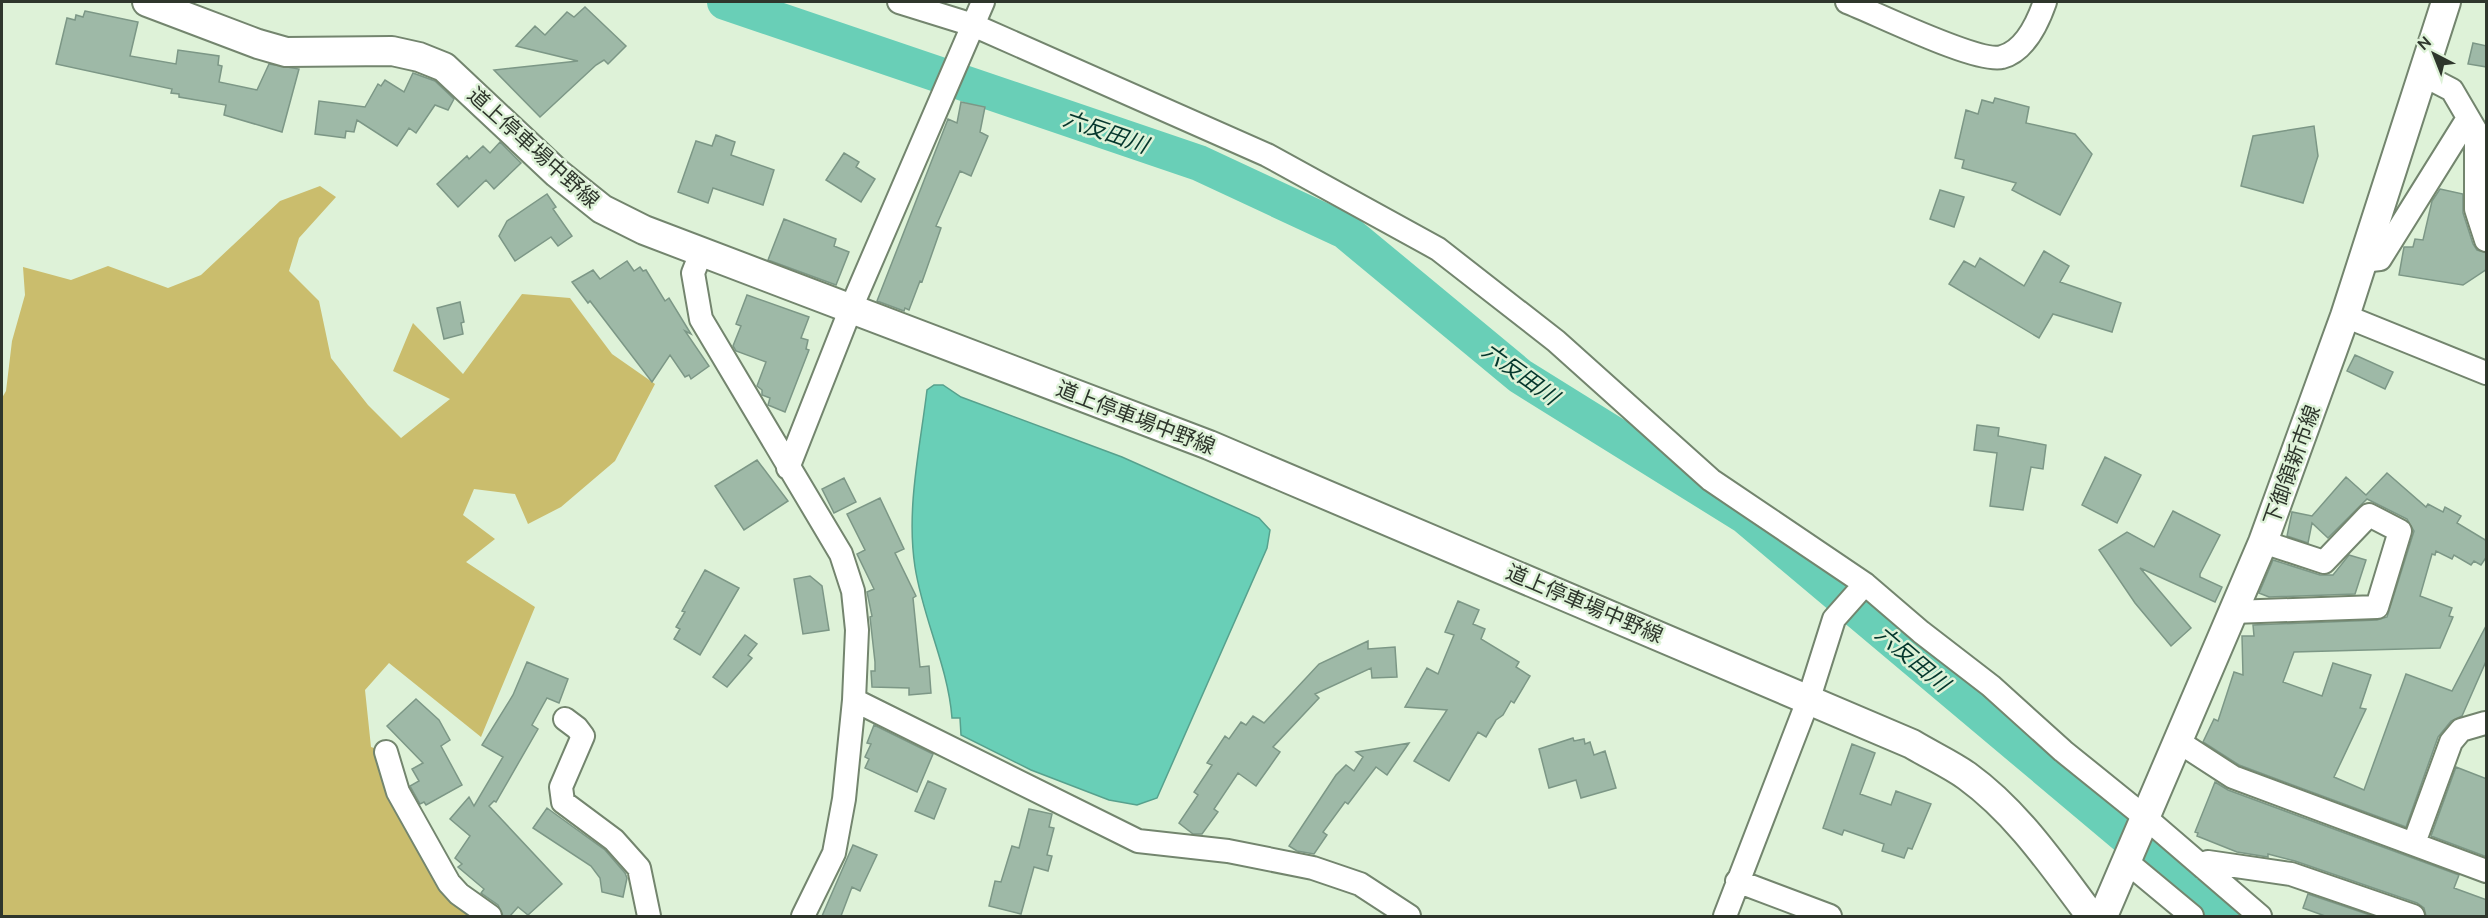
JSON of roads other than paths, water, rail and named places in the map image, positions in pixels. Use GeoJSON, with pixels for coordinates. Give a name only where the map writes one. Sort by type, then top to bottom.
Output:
{"type":"FeatureCollection","features":[{"type":"Feature","properties":{"kind":"main road","name":"道上停車場中野線"},"geometry":{"type":"LineString","coordinates":[[147,2],[258,44],[286,52],[392,51],[419,57],[444,67],[557,173],[602,208],[701,254],[851,308],[1209,445],[1809,698],[1912,744],[1967,776],[2001,805],[2037,844],[2091,916]]}},
{"type":"Feature","properties":{"kind":"main road","name":"下御領新市線"},"geometry":{"type":"LineString","coordinates":[[2103,916],[2263,542],[2345,316],[2446,2]]}},
{"type":"Feature","properties":{"kind":"street"},"geometry":{"type":"LineString","coordinates":[[899,2],[1267,155],[1438,249],[1556,341],[1711,480],[1865,584],[2145,822],[2203,867],[2260,916]]}},
{"type":"Feature","properties":{"kind":"street"},"geometry":{"type":"LineString","coordinates":[[788,468],[851,308],[983,2]]}},
{"type":"Feature","properties":{"kind":"street"},"geometry":{"type":"LineString","coordinates":[[1847,2],[1972,54],[1994,59],[2005,57],[2023,46],[2045,2]]}},
{"type":"Feature","properties":{"kind":"street"},"geometry":{"type":"LineString","coordinates":[[2421,74],[2452,90],[2476,131],[2476,209],[2487,240]]}},
{"type":"Feature","properties":{"kind":"street"},"geometry":{"type":"LineString","coordinates":[[2362,261],[2380,259],[2468,118]]}},
{"type":"Feature","properties":{"kind":"street"},"geometry":{"type":"LineString","coordinates":[[701,254],[693,273],[701,319],[841,554],[853,591],[857,630],[854,700],[844,799],[834,853],[803,916]]}},
{"type":"Feature","properties":{"kind":"street"},"geometry":{"type":"LineString","coordinates":[[2345,316],[2487,373]]}},
{"type":"Feature","properties":{"kind":"street"},"geometry":{"type":"LineString","coordinates":[[2233,612],[2377,607],[2400,531],[2369,515],[2324,562],[2263,542]]}},
{"type":"Feature","properties":{"kind":"street"},"geometry":{"type":"LineString","coordinates":[[1725,916],[1809,698],[1834,619],[1865,584]]}},
{"type":"Feature","properties":{"kind":"street"},"geometry":{"type":"LineString","coordinates":[[854,700],[1138,841],[1228,851],[1313,868],[1360,884],[1409,916]]}},
{"type":"Feature","properties":{"kind":"street"},"geometry":{"type":"LineString","coordinates":[[565,719],[578,728],[583,736],[561,787],[563,802],[614,840],[639,868],[649,916]]}},
{"type":"Feature","properties":{"kind":"street"},"geometry":{"type":"LineString","coordinates":[[2414,843],[2451,742],[2461,730],[2484,723]]}},
{"type":"Feature","properties":{"kind":"street"},"geometry":{"type":"LineString","coordinates":[[2179,742],[2233,777],[2487,871]]}},
{"type":"Feature","properties":{"kind":"street"},"geometry":{"type":"LineString","coordinates":[[386,752],[398,792],[449,883],[459,894],[490,916]]}},
{"type":"Feature","properties":{"kind":"street"},"geometry":{"type":"LineString","coordinates":[[2128,860],[2192,916]]}},
{"type":"Feature","properties":{"kind":"street"},"geometry":{"type":"LineString","coordinates":[[2203,867],[2208,862],[2291,874],[2413,916]]}},
{"type":"Feature","properties":{"kind":"street"},"geometry":{"type":"LineString","coordinates":[[1737,881],[1830,916]]}},
{"type":"Feature","properties":{"kind":"water"},"geometry":{"type":"Polygon","coordinates":[[[934,385],[943,385],[961,397],[1122,457],[1259,518],[1270,530],[1267,548],[1157,798],[1137,805],[1109,800],[1031,770],[961,735],[960,718],[952,718],[946,680],[919,586],[913,545],[913,501],[918,456],[927,390],[934,385]]]}},
{"type":"Feature","properties":{"kind":"waterway","name":"六反田川"},"geometry":{"type":"LineString","coordinates":[[725,2],[1199,163],[1345,231],[1520,376],[1745,516],[2221,916]]}}]}
